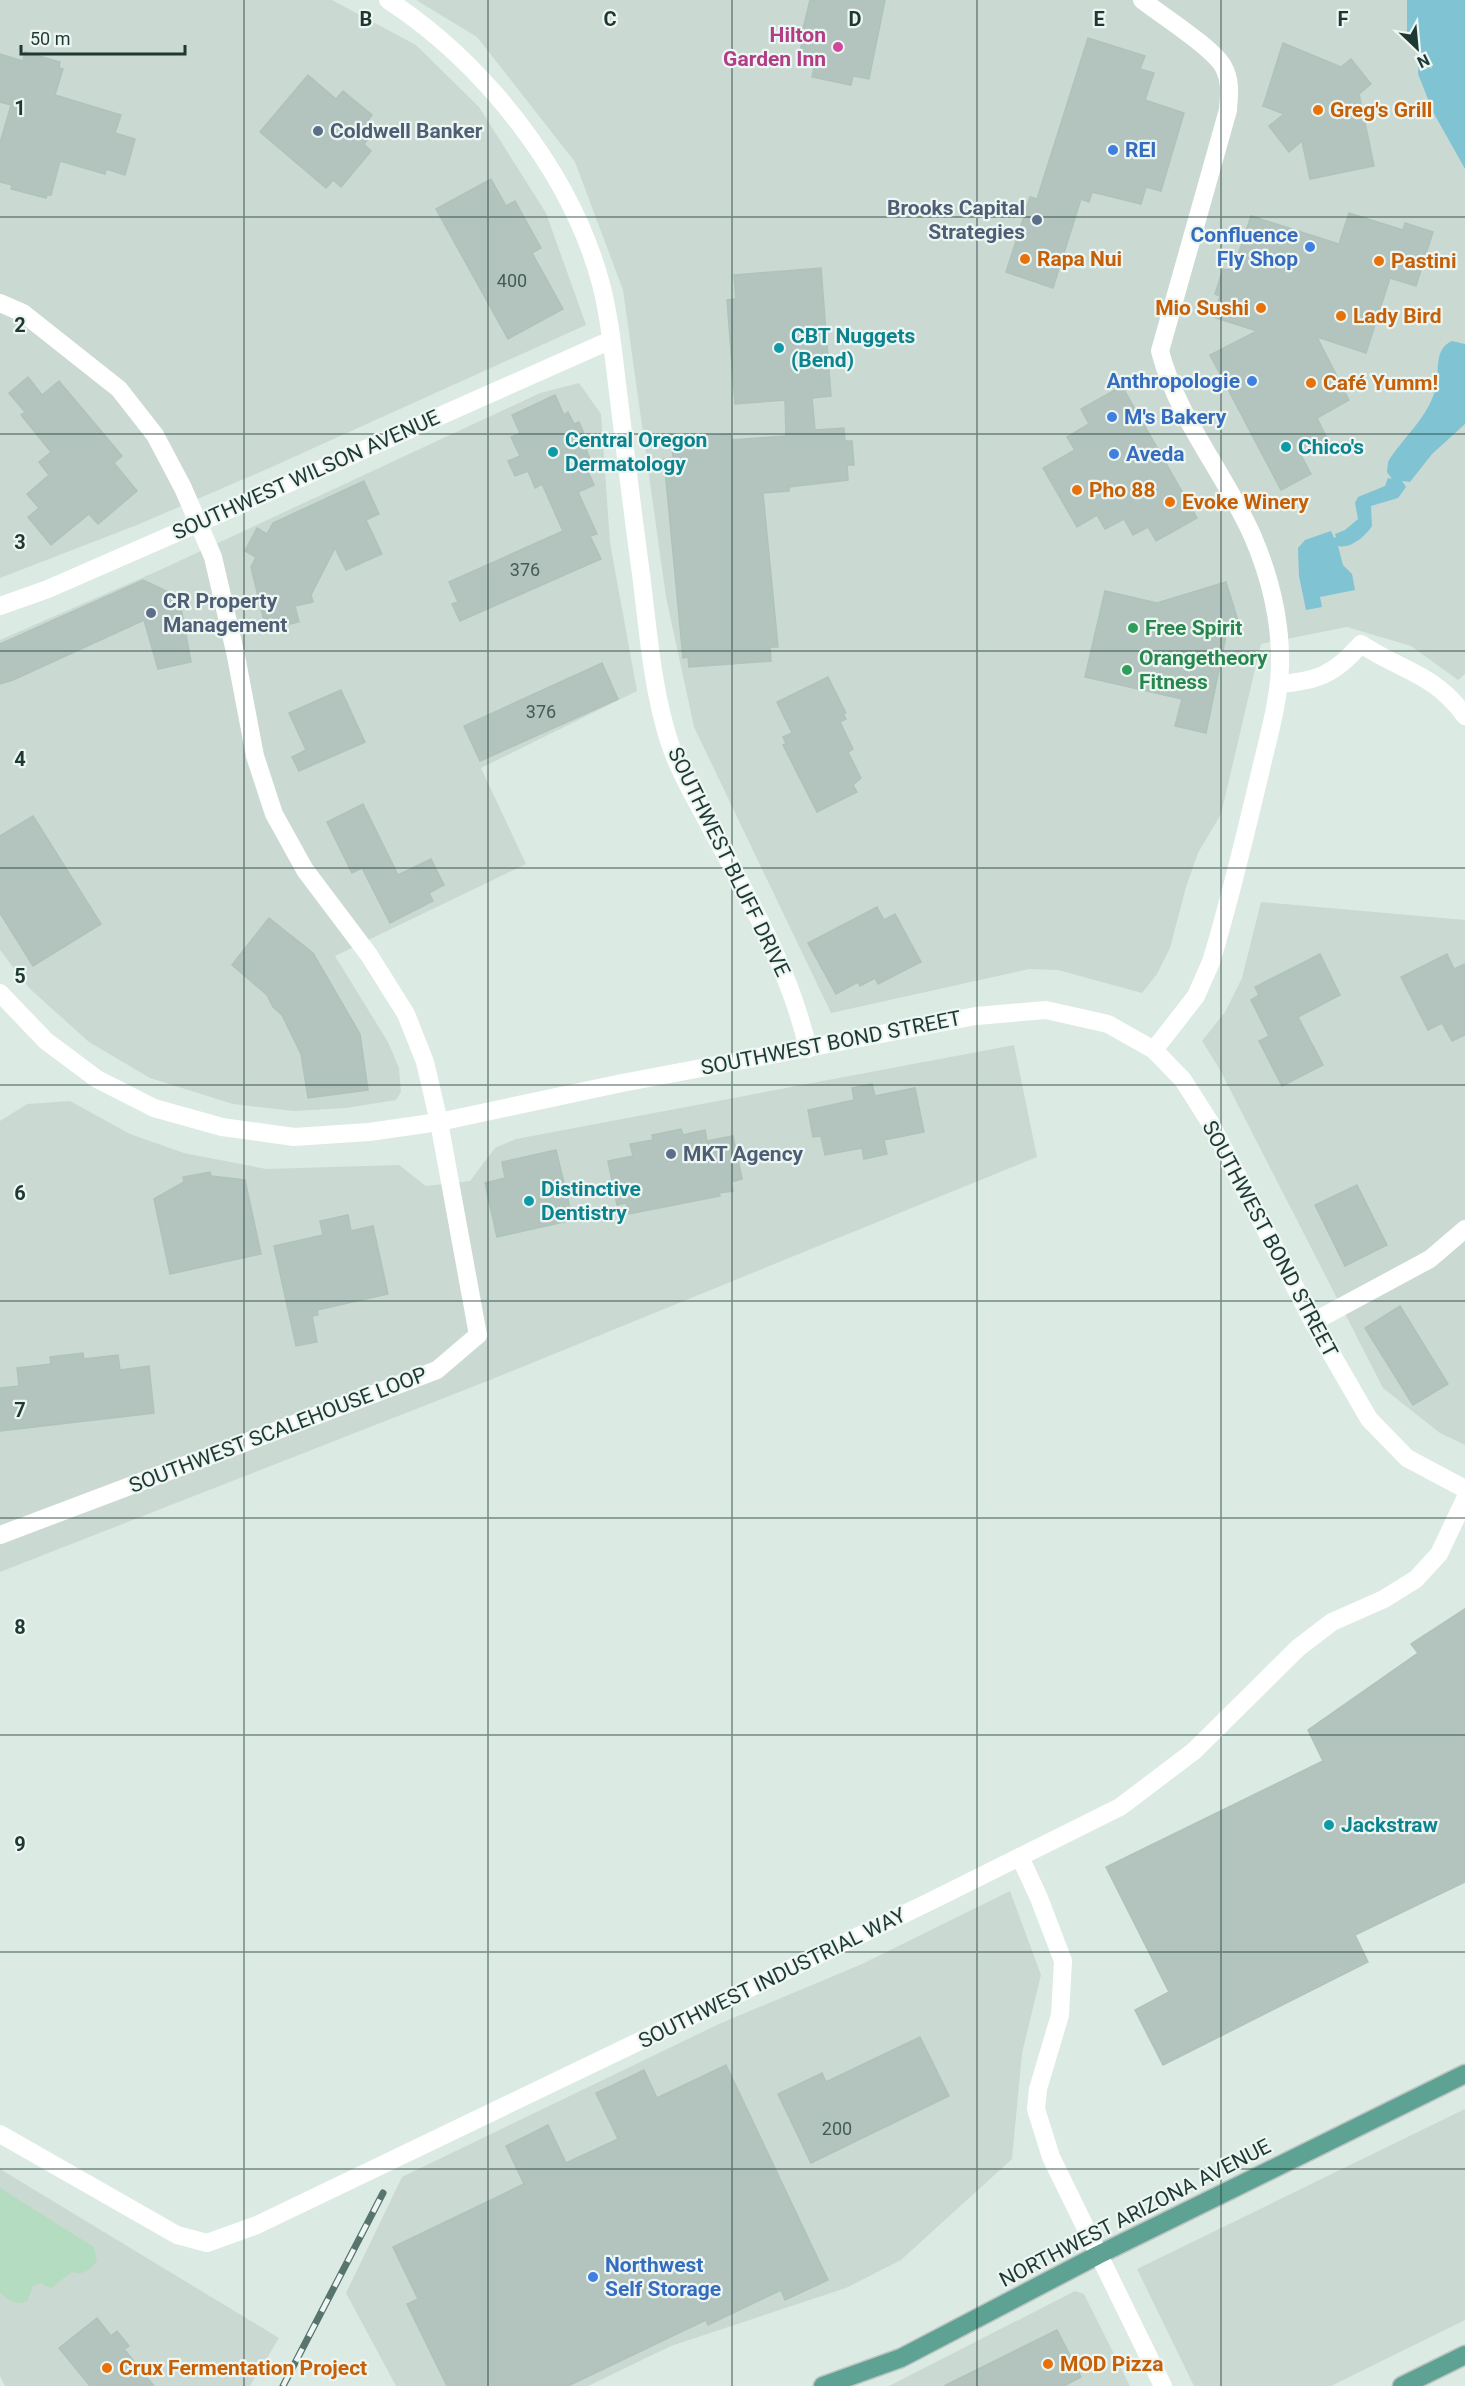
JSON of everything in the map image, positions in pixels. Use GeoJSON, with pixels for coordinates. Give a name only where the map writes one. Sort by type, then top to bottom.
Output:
{"type":"FeatureCollection","features":[{"type":"Feature","properties":{"kind":"main road","name":"NORTHWEST ARIZONA AVENUE"},"geometry":{"type":"LineString","coordinates":[[823,2386],[901,2358],[1098,2255],[1465,2074]]}},
{"type":"Feature","properties":{"kind":"main road"},"geometry":{"type":"LineString","coordinates":[[1402,2386],[1465,2355]]}},
{"type":"Feature","properties":{"kind":"street","name":"SOUTHWEST BLUFF DRIVE"},"geometry":{"type":"LineString","coordinates":[[388,0],[447,44],[480,76],[526,135],[570,208],[586,245],[601,284],[611,340],[647,625],[661,712],[684,777],[782,966],[799,1010],[808,1049]]}},
{"type":"Feature","properties":{"kind":"street"},"geometry":{"type":"LineString","coordinates":[[1142,0],[1209,52],[1224,68],[1230,88],[1228,110],[1160,351],[1166,374],[1182,411],[1243,517],[1257,549],[1276,620],[1279,684],[1253,801],[1209,969],[1196,996],[1154,1050]]}},
{"type":"Feature","properties":{"kind":"street"},"geometry":{"type":"LineString","coordinates":[[0,303],[23,313],[119,389],[155,435],[199,523],[213,557],[236,656],[255,756],[274,814],[305,870],[369,956],[406,1014],[425,1062],[439,1122]]}},
{"type":"Feature","properties":{"kind":"street","name":"SOUTHWEST WILSON AVENUE"},"geometry":{"type":"LineString","coordinates":[[0,606],[48,589],[611,340]]}},
{"type":"Feature","properties":{"kind":"street"},"geometry":{"type":"LineString","coordinates":[[1279,684],[1324,676],[1345,661],[1360,644],[1378,656],[1439,686],[1465,716]]}},
{"type":"Feature","properties":{"kind":"street","name":"SOUTHWEST BOND STREET"},"geometry":{"type":"LineString","coordinates":[[0,993],[46,1041],[97,1079],[154,1108],[222,1127],[294,1137],[369,1132],[439,1122],[622,1083],[976,1016],[1046,1010],[1108,1024],[1154,1050],[1183,1080],[1211,1124],[1313,1322],[1369,1419],[1407,1458],[1465,1488]]}},
{"type":"Feature","properties":{"kind":"street","name":"SOUTHWEST SCALEHOUSE LOOP"},"geometry":{"type":"LineString","coordinates":[[0,1535],[436,1370],[478,1335],[439,1122]]}},
{"type":"Feature","properties":{"kind":"street"},"geometry":{"type":"LineString","coordinates":[[1313,1322],[1430,1259],[1465,1229]]}},
{"type":"Feature","properties":{"kind":"street","name":"SOUTHWEST INDUSTRIAL WAY"},"geometry":{"type":"LineString","coordinates":[[0,2134],[177,2235],[207,2243],[258,2225],[1120,1807],[1194,1751],[1298,1648],[1332,1622],[1384,1599],[1416,1579],[1439,1554],[1465,1499]]}},
{"type":"Feature","properties":{"kind":"street"},"geometry":{"type":"LineString","coordinates":[[1020,1857],[1039,1898],[1063,1961],[1060,2015],[1038,2089],[1036,2109],[1051,2157],[1162,2386]]}},
{"type":"Feature","properties":{"kind":"shaded area"},"geometry":{"type":"Polygon","coordinates":[[[0,0],[332,0],[416,45],[479,107],[546,213],[586,325],[265,470],[137,525],[0,578],[0,0]]]}},
{"type":"Feature","properties":{"kind":"shaded area"},"geometry":{"type":"Polygon","coordinates":[[[416,0],[1407,0],[1419,53],[1418,74],[1433,112],[1465,169],[1465,674],[1458,680],[1411,646],[1347,627],[1261,644],[1221,814],[1198,853],[1186,887],[1170,948],[1157,974],[1142,993],[1058,970],[1029,969],[831,1013],[694,727],[666,597],[623,290],[575,162],[477,37],[416,0]]]}},
{"type":"Feature","properties":{"kind":"shaded area"},"geometry":{"type":"Polygon","coordinates":[[[579,383],[601,414],[610,543],[637,691],[481,768],[526,864],[335,956],[388,1042],[399,1068],[401,1092],[396,1100],[346,1108],[294,1111],[233,1104],[150,1078],[89,1042],[29,988],[0,950],[0,640],[160,570],[540,393],[579,383]]]}},
{"type":"Feature","properties":{"kind":"shaded area"},"geometry":{"type":"Polygon","coordinates":[[[1261,902],[1465,920],[1465,1445],[1440,1433],[1383,1388],[1219,1068],[1202,1041],[1225,1012],[1242,978],[1261,902]]]}},
{"type":"Feature","properties":{"kind":"shaded area"},"geometry":{"type":"Polygon","coordinates":[[[1014,1045],[1037,1157],[490,1380],[0,1572],[0,1121],[27,1104],[70,1101],[130,1134],[184,1153],[266,1169],[399,1165],[426,1186],[470,1181],[495,1148],[516,1139],[1014,1045]]]}},
{"type":"Feature","properties":{"kind":"shaded area"},"geometry":{"type":"Polygon","coordinates":[[[1010,1891],[1041,1975],[1022,2053],[1012,2159],[901,2260],[846,2288],[671,2346],[588,2386],[396,2386],[346,2293],[402,2177],[719,2024],[862,1964],[1010,1891]]]}},
{"type":"Feature","properties":{"kind":"shaded area"},"geometry":{"type":"Polygon","coordinates":[[[1465,2109],[1465,2320],[1331,2386],[1194,2386],[1137,2269],[1465,2109]]]}},
{"type":"Feature","properties":{"kind":"shaded area"},"geometry":{"type":"Polygon","coordinates":[[[0,2169],[279,2338],[250,2386],[5,2386],[0,2376],[0,2169]]]}},
{"type":"Feature","properties":{"kind":"shaded area"},"geometry":{"type":"Polygon","coordinates":[[[1075,2291],[1084,2294],[1130,2386],[889,2386],[1075,2291]]]}},
{"type":"Feature","properties":{"kind":"green space"},"geometry":{"type":"Polygon","coordinates":[[[0,2188],[94,2247],[97,2260],[93,2266],[87,2271],[72,2272],[51,2288],[41,2283],[33,2286],[27,2301],[12,2301],[0,2292],[0,2188]]]}},
{"type":"Feature","properties":{"kind":"water"},"geometry":{"type":"Polygon","coordinates":[[[1407,0],[1465,0],[1465,169],[1433,112],[1418,74],[1419,53],[1407,38],[1407,0]]]}},
{"type":"Feature","properties":{"kind":"water"},"geometry":{"type":"Polygon","coordinates":[[[1452,341],[1465,344],[1465,424],[1432,454],[1410,482],[1402,481],[1406,487],[1398,498],[1371,506],[1372,526],[1365,534],[1352,544],[1338,546],[1343,565],[1352,574],[1355,590],[1320,597],[1322,607],[1306,610],[1299,576],[1298,548],[1305,540],[1331,531],[1334,538],[1336,537],[1335,534],[1345,530],[1358,519],[1355,503],[1358,497],[1385,486],[1388,478],[1392,479],[1387,472],[1388,462],[1428,408],[1436,387],[1438,361],[1442,349],[1452,341]]]}},
{"type":"Feature","properties":{"kind":"building","name":"Hilton Garden Inn"},"geometry":{"type":"Polygon","coordinates":[[[810,0],[885,0],[869,79],[853,76],[851,85],[812,77],[814,68],[806,66],[808,54],[800,52],[802,41],[800,41],[810,0]]]}},
{"type":"Feature","properties":{"kind":"building","name":"REI"},"geometry":{"type":"Polygon","coordinates":[[[1088,38],[1145,56],[1140,69],[1154,73],[1145,100],[1184,113],[1161,191],[1146,187],[1141,204],[1092,192],[1089,202],[1081,199],[1053,288],[1006,272],[1030,197],[1037,199],[1088,38]]]}},
{"type":"Feature","properties":{"kind":"building","name":"Greg's Grill"},"geometry":{"type":"Polygon","coordinates":[[[1283,43],[1341,67],[1351,59],[1371,84],[1359,94],[1374,166],[1310,179],[1302,141],[1289,152],[1269,126],[1284,114],[1263,106],[1283,43]]]}},
{"type":"Feature","properties":{"kind":"building"},"geometry":{"type":"Polygon","coordinates":[[[25,52],[60,62],[59,68],[63,69],[55,95],[121,115],[115,133],[135,139],[125,175],[106,169],[105,174],[60,161],[51,195],[47,195],[46,198],[11,189],[12,185],[0,182],[0,143],[11,105],[0,102],[0,54],[23,61],[25,52]]]}},
{"type":"Feature","properties":{"kind":"building","name":"Coldwell Banker"},"geometry":{"type":"Polygon","coordinates":[[[308,75],[336,99],[343,91],[372,115],[367,122],[376,130],[364,144],[371,151],[341,187],[333,180],[326,188],[260,132],[308,75]]]}},
{"type":"Feature","properties":{"kind":"building"},"geometry":{"type":"Polygon","coordinates":[[[491,179],[506,206],[515,201],[541,248],[532,253],[563,309],[508,339],[436,209],[491,179]]]}},
{"type":"Feature","properties":{"kind":"building"},"geometry":{"type":"Polygon","coordinates":[[[1349,213],[1403,230],[1405,223],[1433,232],[1416,286],[1390,278],[1366,353],[1317,337],[1349,400],[1317,418],[1328,440],[1301,455],[1311,474],[1281,490],[1210,355],[1257,331],[1213,317],[1220,296],[1215,294],[1223,269],[1228,270],[1233,253],[1238,255],[1251,216],[1339,244],[1349,213]]]}},
{"type":"Feature","properties":{"kind":"building"},"geometry":{"type":"Polygon","coordinates":[[[821,268],[831,396],[812,398],[815,430],[844,428],[845,441],[852,441],[854,465],[847,465],[848,480],[789,487],[789,491],[763,493],[778,647],[770,647],[771,661],[689,667],[688,657],[683,658],[664,459],[673,458],[672,445],[700,443],[699,436],[731,434],[731,440],[786,436],[785,400],[735,404],[727,300],[736,299],[734,275],[821,268]]]}},
{"type":"Feature","properties":{"kind":"building"},"geometry":{"type":"Polygon","coordinates":[[[28,377],[42,395],[59,381],[122,456],[114,463],[137,491],[98,524],[89,514],[51,545],[28,517],[39,508],[27,494],[49,475],[39,462],[51,452],[21,415],[25,412],[9,393],[28,377]]]}},
{"type":"Feature","properties":{"kind":"building"},"geometry":{"type":"Polygon","coordinates":[[[1122,386],[1197,518],[1156,541],[1148,527],[1133,535],[1124,519],[1105,529],[1097,515],[1077,527],[1043,468],[1075,450],[1067,437],[1089,424],[1081,409],[1122,386]]]}},
{"type":"Feature","properties":{"kind":"building"},"geometry":{"type":"Polygon","coordinates":[[[555,395],[564,415],[568,412],[574,424],[579,422],[590,447],[586,449],[592,464],[586,467],[594,485],[578,492],[597,534],[590,536],[601,559],[460,621],[452,604],[458,602],[449,582],[563,531],[542,484],[535,488],[528,471],[515,476],[508,461],[520,456],[511,437],[520,433],[512,415],[555,395]]]}},
{"type":"Feature","properties":{"kind":"building"},"geometry":{"type":"Polygon","coordinates":[[[364,481],[379,514],[366,520],[382,554],[346,570],[335,548],[311,595],[313,602],[295,606],[299,622],[266,629],[251,567],[256,557],[245,551],[257,528],[267,534],[273,523],[364,481]]]}},
{"type":"Feature","properties":{"kind":"building"},"geometry":{"type":"Polygon","coordinates":[[[143,580],[179,597],[191,662],[158,669],[144,620],[0,684],[0,644],[143,580]]]}},
{"type":"Feature","properties":{"kind":"building"},"geometry":{"type":"Polygon","coordinates":[[[1226,582],[1240,627],[1227,631],[1206,733],[1175,726],[1182,699],[1085,677],[1105,591],[1157,603],[1226,582]]]}},
{"type":"Feature","properties":{"kind":"building"},"geometry":{"type":"Polygon","coordinates":[[[602,663],[618,699],[480,761],[464,726],[602,663]]]}},
{"type":"Feature","properties":{"kind":"building"},"geometry":{"type":"Polygon","coordinates":[[[828,677],[846,713],[843,714],[846,719],[840,722],[853,749],[848,752],[861,778],[853,785],[857,792],[817,812],[783,745],[786,744],[783,737],[792,733],[777,702],[828,677]]]}},
{"type":"Feature","properties":{"kind":"building"},"geometry":{"type":"Polygon","coordinates":[[[341,690],[365,742],[299,771],[292,757],[306,750],[289,713],[341,690]]]}},
{"type":"Feature","properties":{"kind":"building"},"geometry":{"type":"Polygon","coordinates":[[[363,804],[398,875],[431,859],[444,885],[429,893],[433,901],[390,923],[362,868],[352,873],[327,822],[363,804]]]}},
{"type":"Feature","properties":{"kind":"building"},"geometry":{"type":"Polygon","coordinates":[[[33,816],[101,924],[33,966],[0,913],[0,836],[33,816]]]}},
{"type":"Feature","properties":{"kind":"building"},"geometry":{"type":"Polygon","coordinates":[[[877,907],[884,920],[895,914],[921,962],[878,984],[875,978],[860,986],[858,982],[836,994],[808,943],[877,907]]]}},
{"type":"Feature","properties":{"kind":"building"},"geometry":{"type":"Polygon","coordinates":[[[269,918],[313,953],[360,1034],[368,1090],[308,1098],[301,1054],[282,1015],[273,1007],[267,995],[232,965],[269,918]]]}},
{"type":"Feature","properties":{"kind":"building"},"geometry":{"type":"Polygon","coordinates":[[[1320,954],[1340,995],[1298,1017],[1323,1065],[1282,1086],[1259,1041],[1269,1036],[1251,1000],[1259,995],[1255,987],[1320,954]]]}},
{"type":"Feature","properties":{"kind":"building"},"geometry":{"type":"Polygon","coordinates":[[[1447,954],[1454,969],[1465,964],[1465,1035],[1452,1041],[1442,1023],[1428,1030],[1401,977],[1447,954]]]}},
{"type":"Feature","properties":{"kind":"building"},"geometry":{"type":"Polygon","coordinates":[[[872,1084],[875,1096],[915,1088],[924,1132],[884,1140],[887,1154],[864,1159],[862,1148],[825,1155],[821,1136],[813,1137],[808,1110],[854,1100],[852,1088],[872,1084]]]}},
{"type":"Feature","properties":{"kind":"building"},"geometry":{"type":"Polygon","coordinates":[[[681,1129],[683,1135],[705,1130],[707,1141],[733,1136],[742,1179],[731,1182],[733,1191],[719,1193],[720,1196],[629,1214],[626,1203],[617,1205],[608,1161],[633,1156],[630,1144],[653,1140],[652,1135],[681,1129]]]}},
{"type":"Feature","properties":{"kind":"building","name":"Distinctive Dentistry"},"geometry":{"type":"Polygon","coordinates":[[[556,1150],[573,1220],[497,1237],[485,1183],[505,1178],[502,1162],[556,1150]]]}},
{"type":"Feature","properties":{"kind":"building"},"geometry":{"type":"Polygon","coordinates":[[[210,1172],[211,1176],[245,1180],[261,1254],[170,1274],[154,1199],[184,1182],[183,1177],[210,1172]]]}},
{"type":"Feature","properties":{"kind":"building"},"geometry":{"type":"Polygon","coordinates":[[[1357,1185],[1387,1245],[1345,1266],[1315,1205],[1357,1185]]]}},
{"type":"Feature","properties":{"kind":"building"},"geometry":{"type":"Polygon","coordinates":[[[348,1215],[351,1231],[373,1226],[388,1294],[317,1310],[318,1315],[312,1316],[317,1342],[296,1346],[274,1246],[323,1235],[320,1221],[348,1215]]]}},
{"type":"Feature","properties":{"kind":"building"},"geometry":{"type":"Polygon","coordinates":[[[1400,1306],[1448,1384],[1413,1405],[1365,1328],[1400,1306]]]}},
{"type":"Feature","properties":{"kind":"building"},"geometry":{"type":"Polygon","coordinates":[[[83,1353],[84,1359],[118,1355],[120,1370],[149,1366],[154,1413],[0,1431],[0,1388],[19,1386],[17,1368],[51,1364],[50,1357],[83,1353]]]}},
{"type":"Feature","properties":{"kind":"building","name":"Jackstraw"},"geometry":{"type":"Polygon","coordinates":[[[1465,1609],[1465,1882],[1355,1935],[1368,1962],[1163,2065],[1135,2010],[1169,1992],[1106,1867],[1323,1761],[1308,1730],[1418,1653],[1411,1644],[1465,1609]]]}},
{"type":"Feature","properties":{"kind":"building"},"geometry":{"type":"Polygon","coordinates":[[[920,2037],[949,2096],[811,2163],[778,2094],[822,2073],[826,2082],[920,2037]]]}},
{"type":"Feature","properties":{"kind":"building"},"geometry":{"type":"Polygon","coordinates":[[[726,2065],[828,2280],[785,2300],[781,2290],[708,2325],[706,2320],[568,2386],[447,2386],[407,2304],[418,2299],[393,2247],[524,2184],[506,2146],[548,2125],[566,2163],[618,2139],[596,2093],[644,2070],[657,2098],[726,2065]]]}},
{"type":"Feature","properties":{"kind":"building","name":"Crux Fermentation Project"},"geometry":{"type":"Polygon","coordinates":[[[97,2318],[111,2336],[117,2331],[129,2346],[124,2349],[154,2386],[90,2386],[59,2348],[97,2318]]]}},
{"type":"Feature","properties":{"kind":"building","name":"MOD Pizza"},"geometry":{"type":"Polygon","coordinates":[[[1057,2330],[1081,2377],[1064,2386],[944,2386],[1057,2330]]]}},
{"type":"Feature","properties":{"kind":"railway"},"geometry":{"type":"LineString","coordinates":[[283,2386],[383,2193]]}},
{"type":"Feature","properties":{"kind":"place","name":"Hilton Garden Inn"},"geometry":{"type":"Point","coordinates":[838,47]}},
{"type":"Feature","properties":{"kind":"place","name":"Greg's Grill"},"geometry":{"type":"Point","coordinates":[1318,110]}},
{"type":"Feature","properties":{"kind":"place","name":"Coldwell Banker"},"geometry":{"type":"Point","coordinates":[318,131]}},
{"type":"Feature","properties":{"kind":"place","name":"REI"},"geometry":{"type":"Point","coordinates":[1113,150]}},
{"type":"Feature","properties":{"kind":"place","name":"Brooks Capital Strategies"},"geometry":{"type":"Point","coordinates":[1037,220]}},
{"type":"Feature","properties":{"kind":"place","name":"Confluence Fly Shop"},"geometry":{"type":"Point","coordinates":[1310,247]}},
{"type":"Feature","properties":{"kind":"place","name":"Rapa Nui"},"geometry":{"type":"Point","coordinates":[1025,259]}},
{"type":"Feature","properties":{"kind":"place","name":"Pastini"},"geometry":{"type":"Point","coordinates":[1379,261]}},
{"type":"Feature","properties":{"kind":"place","name":"Mio Sushi"},"geometry":{"type":"Point","coordinates":[1261,308]}},
{"type":"Feature","properties":{"kind":"place","name":"Lady Bird"},"geometry":{"type":"Point","coordinates":[1341,316]}},
{"type":"Feature","properties":{"kind":"place","name":"CBT Nuggets (Bend)"},"geometry":{"type":"Point","coordinates":[779,348]}},
{"type":"Feature","properties":{"kind":"place","name":"Anthropologie"},"geometry":{"type":"Point","coordinates":[1252,381]}},
{"type":"Feature","properties":{"kind":"place","name":"Café Yumm!"},"geometry":{"type":"Point","coordinates":[1311,383]}},
{"type":"Feature","properties":{"kind":"place","name":"M's Bakery"},"geometry":{"type":"Point","coordinates":[1112,417]}},
{"type":"Feature","properties":{"kind":"place","name":"Chico's"},"geometry":{"type":"Point","coordinates":[1286,447]}},
{"type":"Feature","properties":{"kind":"place","name":"Central Oregon Dermatology"},"geometry":{"type":"Point","coordinates":[553,452]}},
{"type":"Feature","properties":{"kind":"place","name":"Aveda"},"geometry":{"type":"Point","coordinates":[1114,454]}},
{"type":"Feature","properties":{"kind":"place","name":"Pho 88"},"geometry":{"type":"Point","coordinates":[1077,490]}},
{"type":"Feature","properties":{"kind":"place","name":"Evoke Winery"},"geometry":{"type":"Point","coordinates":[1170,502]}},
{"type":"Feature","properties":{"kind":"place","name":"CR Property Management"},"geometry":{"type":"Point","coordinates":[151,613]}},
{"type":"Feature","properties":{"kind":"place","name":"Free Spirit"},"geometry":{"type":"Point","coordinates":[1133,628]}},
{"type":"Feature","properties":{"kind":"place","name":"Orangetheory Fitness"},"geometry":{"type":"Point","coordinates":[1127,670]}},
{"type":"Feature","properties":{"kind":"place","name":"MKT Agency"},"geometry":{"type":"Point","coordinates":[671,1154]}},
{"type":"Feature","properties":{"kind":"place","name":"Distinctive Dentistry"},"geometry":{"type":"Point","coordinates":[529,1201]}},
{"type":"Feature","properties":{"kind":"place","name":"Jackstraw"},"geometry":{"type":"Point","coordinates":[1329,1825]}},
{"type":"Feature","properties":{"kind":"place","name":"Northwest Self Storage"},"geometry":{"type":"Point","coordinates":[593,2277]}},
{"type":"Feature","properties":{"kind":"place","name":"MOD Pizza"},"geometry":{"type":"Point","coordinates":[1048,2364]}},
{"type":"Feature","properties":{"kind":"place","name":"Crux Fermentation Project"},"geometry":{"type":"Point","coordinates":[107,2368]}}]}
